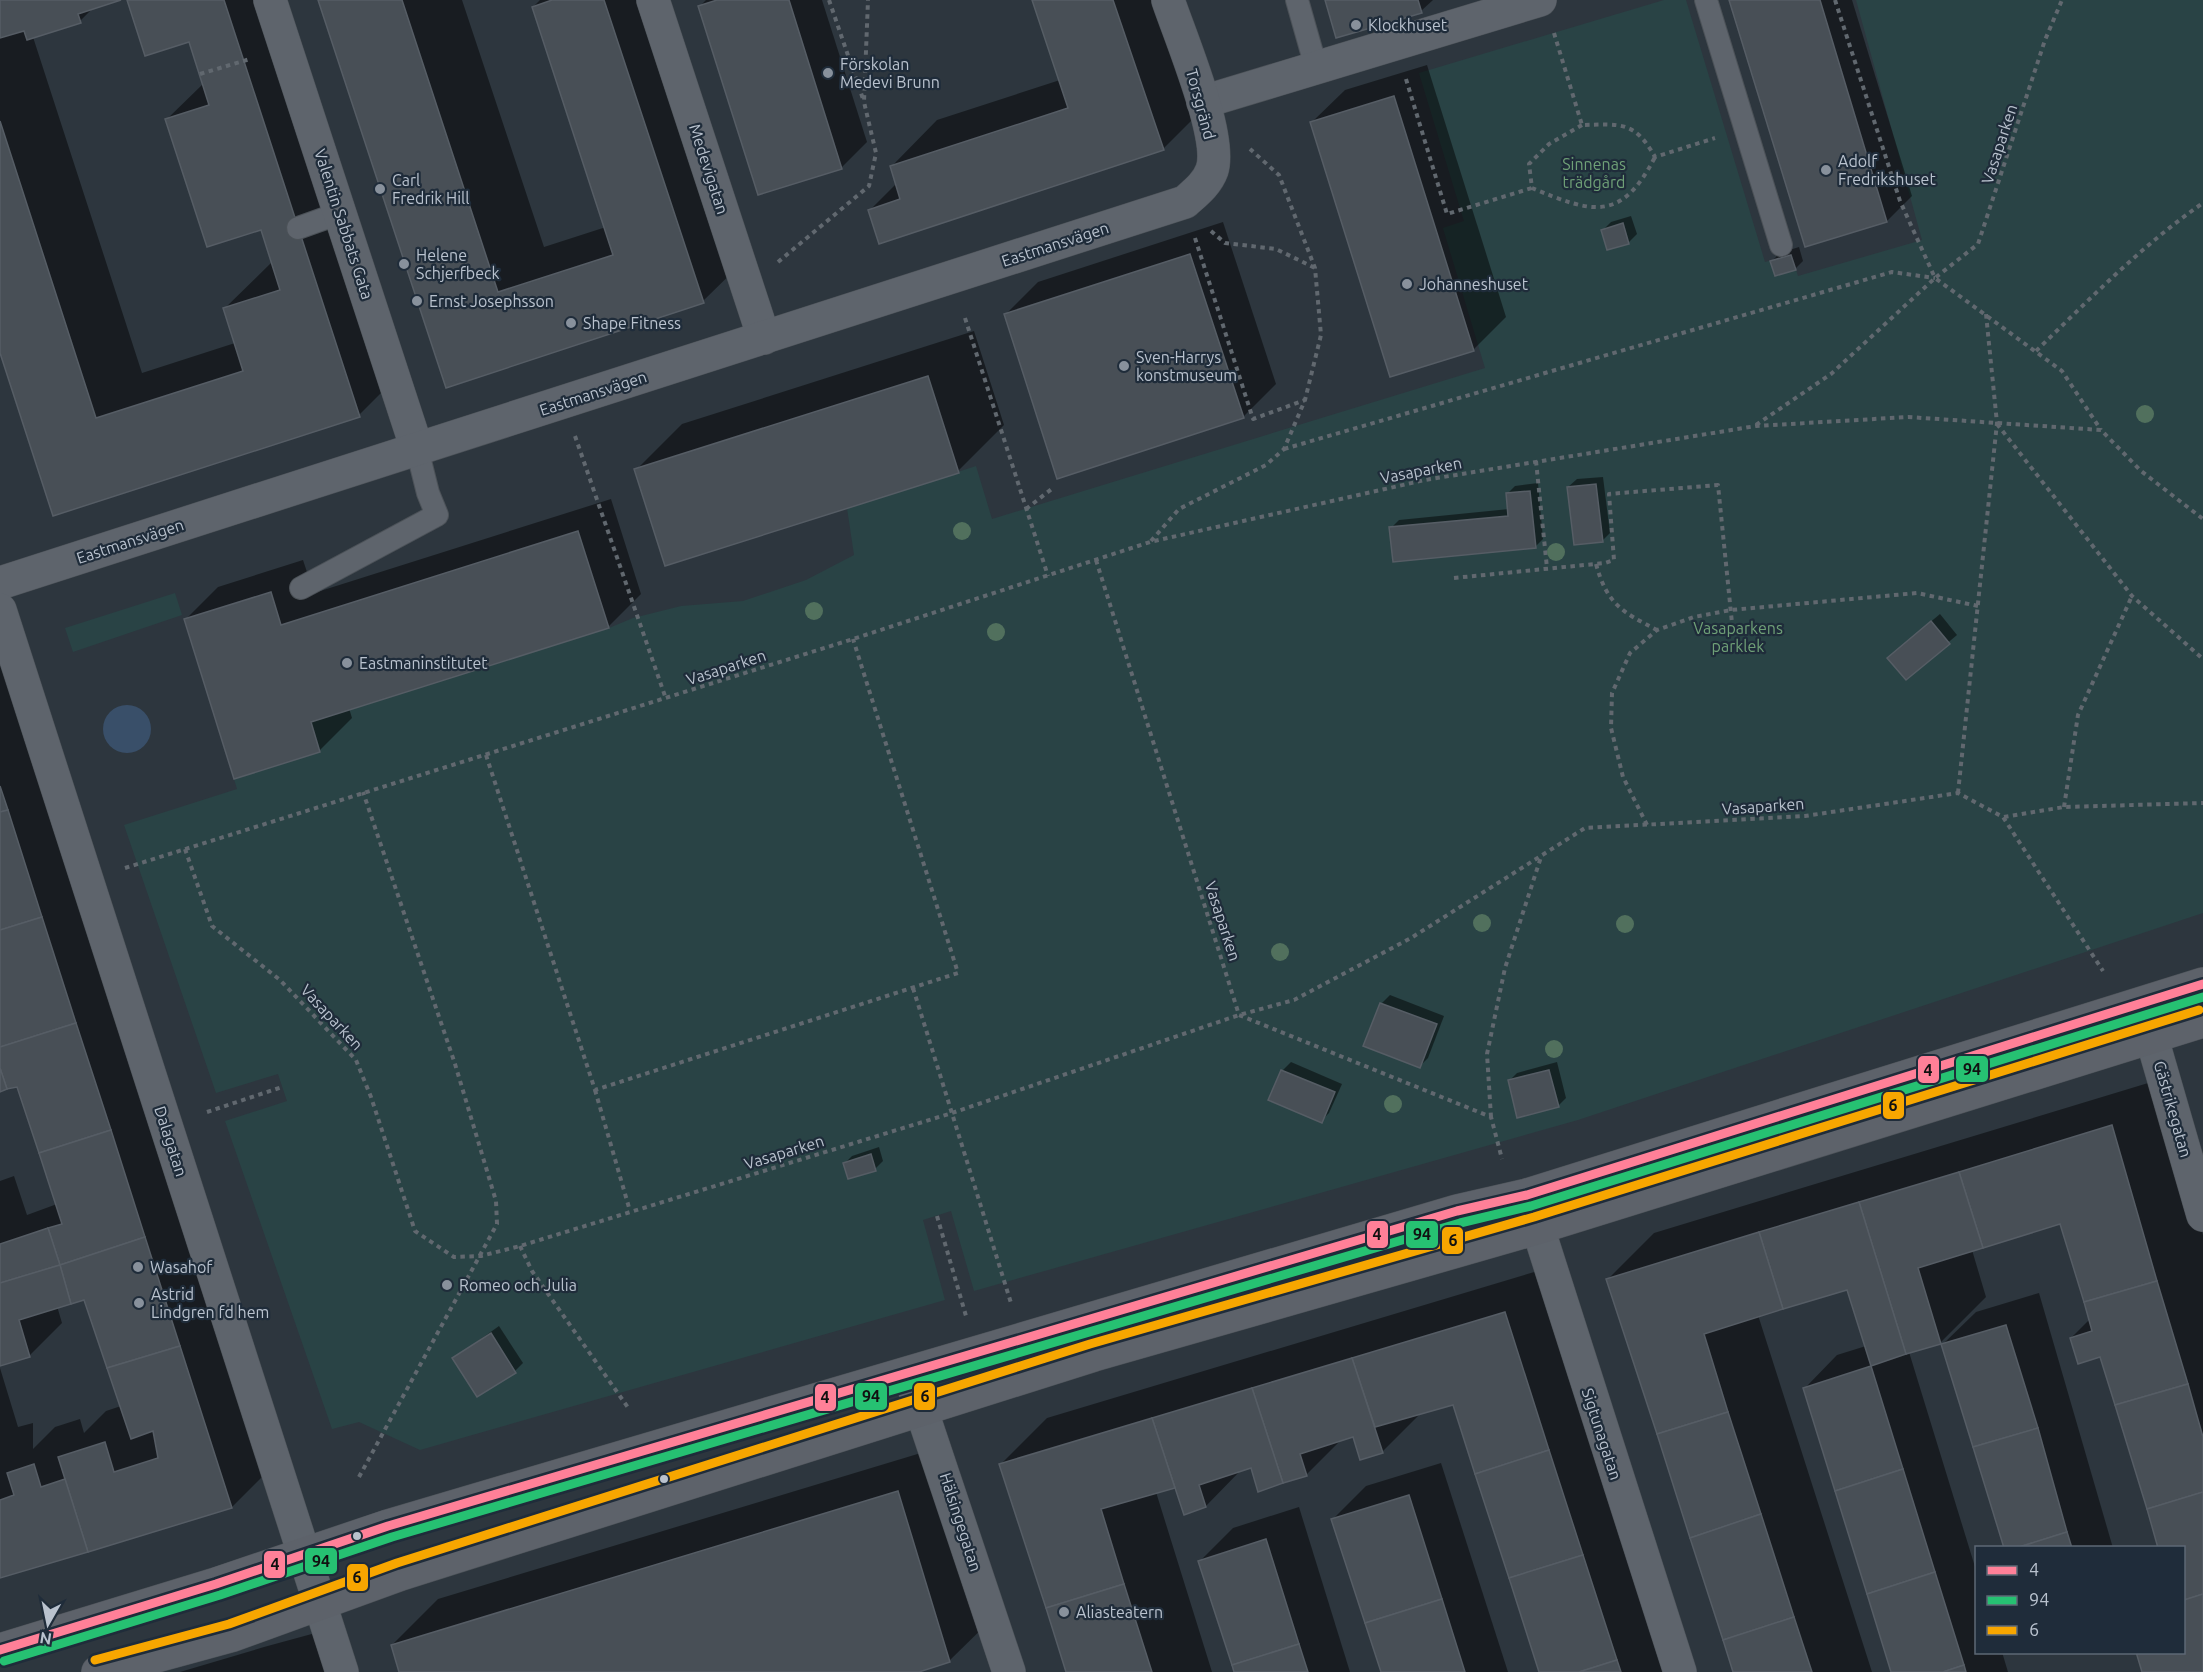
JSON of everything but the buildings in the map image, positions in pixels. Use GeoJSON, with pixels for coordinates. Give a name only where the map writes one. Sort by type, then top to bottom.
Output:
{"type":"FeatureCollection","features":[{"type":"Feature","properties":{"kind":"main road"},"geometry":{"type":"LineString","coordinates":[[0,1650],[216,1584],[388,1526],[1457,1211],[1527,1195],[2203,984]]}},
{"type":"Feature","properties":{"kind":"main road"},"geometry":{"type":"LineString","coordinates":[[98,1672],[233,1635],[401,1574],[1094,1355],[1537,1227],[2203,1021]]}},
{"type":"Feature","properties":{"kind":"street","name":"Valentin Sabbats Gata"},"geometry":{"type":"LineString","coordinates":[[270,0],[417,448]]}},
{"type":"Feature","properties":{"kind":"street","name":"Medevigatan"},"geometry":{"type":"LineString","coordinates":[[653,0],[764,338]]}},
{"type":"Feature","properties":{"kind":"street","name":"Torsgränd"},"geometry":{"type":"LineString","coordinates":[[1168,0],[1203,102],[1213,140],[1212,170],[1200,189],[1185,202]]}},
{"type":"Feature","properties":{"kind":"street"},"geometry":{"type":"LineString","coordinates":[[1203,102],[1395,43],[1546,11]]}},
{"type":"Feature","properties":{"kind":"street","name":"Eastmansvägen"},"geometry":{"type":"LineString","coordinates":[[0,583],[1185,202]]}},
{"type":"Feature","properties":{"kind":"street","name":"Dalagatan"},"geometry":{"type":"LineString","coordinates":[[0,610],[342,1672]]}},
{"type":"Feature","properties":{"kind":"street","name":"Gästrikegatan"},"geometry":{"type":"LineString","coordinates":[[2142,1004],[2203,1215]]}},
{"type":"Feature","properties":{"kind":"street","name":"Sigtunagatan"},"geometry":{"type":"LineString","coordinates":[[1527,1195],[1680,1672]]}},
{"type":"Feature","properties":{"kind":"street","name":"Hälsingegatan"},"geometry":{"type":"LineString","coordinates":[[909,1372],[1009,1672]]}},
{"type":"Feature","properties":{"kind":"lane"},"geometry":{"type":"LineString","coordinates":[[1297,0],[1316,67]]}},
{"type":"Feature","properties":{"kind":"lane"},"geometry":{"type":"LineString","coordinates":[[1706,0],[1780,245]]}},
{"type":"Feature","properties":{"kind":"lane"},"geometry":{"type":"LineString","coordinates":[[298,228],[340,213]]}},
{"type":"Feature","properties":{"kind":"lane"},"geometry":{"type":"LineString","coordinates":[[301,588],[437,515],[428,493],[417,448]]}},
{"type":"Feature","properties":{"kind":"path"},"geometry":{"type":"LineString","coordinates":[[777,263],[869,186],[876,153],[864,102],[829,0]]}},
{"type":"Feature","properties":{"kind":"path"},"geometry":{"type":"LineString","coordinates":[[864,102],[868,0]]}},
{"type":"Feature","properties":{"kind":"path"},"geometry":{"type":"LineString","coordinates":[[1834,0],[1900,201],[1935,278]]}},
{"type":"Feature","properties":{"kind":"path","name":"Vasaparken"},"geometry":{"type":"LineString","coordinates":[[1756,426],[1831,374],[1935,278],[1978,244],[2045,40],[2062,0]]}},
{"type":"Feature","properties":{"kind":"path"},"geometry":{"type":"LineString","coordinates":[[1546,11],[1582,125]]}},
{"type":"Feature","properties":{"kind":"path"},"geometry":{"type":"LineString","coordinates":[[1395,43],[1447,214],[1532,188],[1577,207],[1609,207],[1631,194],[1655,157],[1745,128]]}},
{"type":"Feature","properties":{"kind":"path"},"geometry":{"type":"LineString","coordinates":[[200,74],[244,61]]}},
{"type":"Feature","properties":{"kind":"path"},"geometry":{"type":"LineString","coordinates":[[1532,188],[1529,164],[1549,144],[1582,125],[1618,124],[1644,136],[1655,157]]}},
{"type":"Feature","properties":{"kind":"path"},"geometry":{"type":"LineString","coordinates":[[1150,542],[1179,509],[1266,465],[1284,449],[1305,400],[1321,335],[1315,268],[1279,175],[1242,141]]}},
{"type":"Feature","properties":{"kind":"path"},"geometry":{"type":"LineString","coordinates":[[2036,351],[2103,286],[2180,219],[2203,203]]}},
{"type":"Feature","properties":{"kind":"path"},"geometry":{"type":"LineString","coordinates":[[1210,231],[1225,243],[1276,249],[1315,268]]}},
{"type":"Feature","properties":{"kind":"path"},"geometry":{"type":"LineString","coordinates":[[1195,238],[1254,419],[1305,400]]}},
{"type":"Feature","properties":{"kind":"path"},"geometry":{"type":"LineString","coordinates":[[1284,449],[1892,272],[1935,278],[2062,371],[2101,430],[2141,471],[2202,517]]}},
{"type":"Feature","properties":{"kind":"path"},"geometry":{"type":"LineString","coordinates":[[1986,314],[1997,423],[1958,793],[2003,817],[2103,971]]}},
{"type":"Feature","properties":{"kind":"path"},"geometry":{"type":"LineString","coordinates":[[965,318],[1048,576]]}},
{"type":"Feature","properties":{"kind":"path","name":"Vasaparken"},"geometry":{"type":"LineString","coordinates":[[124,868],[666,699],[1150,542],[1425,480],[1756,426],[1908,417],[2101,430]]}},
{"type":"Feature","properties":{"kind":"path"},"geometry":{"type":"LineString","coordinates":[[1997,423],[2132,596],[2203,659]]}},
{"type":"Feature","properties":{"kind":"path"},"geometry":{"type":"LineString","coordinates":[[578,444],[666,699]]}},
{"type":"Feature","properties":{"kind":"path"},"geometry":{"type":"LineString","coordinates":[[1536,461],[1547,568]]}},
{"type":"Feature","properties":{"kind":"path"},"geometry":{"type":"LineString","coordinates":[[1454,578],[1596,564],[1614,560],[1609,494],[1719,485],[1733,633]]}},
{"type":"Feature","properties":{"kind":"path"},"geometry":{"type":"LineString","coordinates":[[1026,509],[1053,488]]}},
{"type":"Feature","properties":{"kind":"path","name":"Vasaparken"},"geometry":{"type":"LineString","coordinates":[[1096,560],[1239,1015]]}},
{"type":"Feature","properties":{"kind":"path"},"geometry":{"type":"LineString","coordinates":[[1596,564],[1603,589],[1618,606],[1657,630]]}},
{"type":"Feature","properties":{"kind":"path"},"geometry":{"type":"LineString","coordinates":[[1647,825],[1623,777],[1611,728],[1612,693],[1630,653],[1657,630],[1694,617],[1731,610],[1917,593],[1978,606]]}},
{"type":"Feature","properties":{"kind":"path"},"geometry":{"type":"LineString","coordinates":[[2064,807],[2078,715],[2132,596]]}},
{"type":"Feature","properties":{"kind":"path"},"geometry":{"type":"LineString","coordinates":[[595,1090],[958,973],[853,639]]}},
{"type":"Feature","properties":{"kind":"path"},"geometry":{"type":"LineString","coordinates":[[486,755],[595,1090],[630,1211]]}},
{"type":"Feature","properties":{"kind":"path"},"geometry":{"type":"LineString","coordinates":[[359,1477],[497,1224],[496,1201],[456,1064],[363,792]]}},
{"type":"Feature","properties":{"kind":"path","name":"Vasaparken"},"geometry":{"type":"LineString","coordinates":[[185,849],[212,926],[280,980],[356,1060],[371,1097],[415,1231],[454,1257],[481,1256],[520,1246],[952,1113],[1239,1015],[1294,1000],[1411,938],[1585,828],[1805,816],[1958,793]]}},
{"type":"Feature","properties":{"kind":"path"},"geometry":{"type":"LineString","coordinates":[[2003,817],[2064,807],[2203,804]]}},
{"type":"Feature","properties":{"kind":"path"},"geometry":{"type":"LineString","coordinates":[[1502,1159],[1491,1118],[1487,1054],[1505,968],[1541,857]]}},
{"type":"Feature","properties":{"kind":"path"},"geometry":{"type":"LineString","coordinates":[[913,988],[1011,1304]]}},
{"type":"Feature","properties":{"kind":"path"},"geometry":{"type":"LineString","coordinates":[[1239,1015],[1491,1118]]}},
{"type":"Feature","properties":{"kind":"path"},"geometry":{"type":"LineString","coordinates":[[207,1112],[282,1087]]}},
{"type":"Feature","properties":{"kind":"path"},"geometry":{"type":"LineString","coordinates":[[937,1216],[966,1317]]}},
{"type":"Feature","properties":{"kind":"path"},"geometry":{"type":"LineString","coordinates":[[520,1246],[550,1297],[629,1409]]}},
{"type":"Feature","properties":{"kind":"green space"},"geometry":{"type":"Polygon","coordinates":[[[1664,0],[1686,0],[1765,262],[1791,255],[1798,276],[1922,240],[1856,0],[2203,0],[2203,913],[1578,1120],[974,1291],[951,1211],[923,1220],[945,1300],[420,1450],[359,1422],[332,1429],[225,1121],[287,1101],[278,1074],[216,1093],[124,825],[237,789],[234,779],[320,752],[311,722],[609,628],[633,618],[681,606],[743,601],[806,580],[854,555],[847,508],[976,466],[992,519],[1485,368],[1443,228],[1464,221],[1419,73],[1664,0]]]}},
{"type":"Feature","properties":{"kind":"green space"},"geometry":{"type":"Polygon","coordinates":[[[175,593],[182,615],[73,652],[65,628],[175,593]]]}},
{"type":"Feature","properties":{"kind":"water"},"geometry":{"type":"Polygon","coordinates":[[[127,705],[144,712],[151,729],[144,746],[127,753],[110,746],[103,729],[110,712],[127,705]]]}},
{"type":"Feature","properties":{"kind":"transit line","name":"4"},"geometry":{"type":"LineString","coordinates":[[0,1650],[216,1584],[388,1526],[1457,1211],[1527,1195],[2203,984]]}},
{"type":"Feature","properties":{"kind":"transit line","name":"94"},"geometry":{"type":"LineString","coordinates":[[4,1661],[220,1595],[392,1537],[1460,1223],[1531,1206],[2203,997]]}},
{"type":"Feature","properties":{"kind":"transit line","name":"6"},"geometry":{"type":"LineString","coordinates":[[95,1660],[229,1624],[397,1563],[1090,1344],[1534,1217],[2199,1010]]}},
{"type":"Feature","properties":{"kind":"place","name":"Klockhuset"},"geometry":{"type":"Point","coordinates":[1356,25]}},
{"type":"Feature","properties":{"kind":"place","name":"Förskolan Medevi Brunn"},"geometry":{"type":"Point","coordinates":[828,73]}},
{"type":"Feature","properties":{"kind":"place","name":"Adolf Fredrikshuset"},"geometry":{"type":"Point","coordinates":[1826,170]}},
{"type":"Feature","properties":{"kind":"place","name":"Carl Fredrik Hill"},"geometry":{"type":"Point","coordinates":[380,189]}},
{"type":"Feature","properties":{"kind":"place","name":"Helene Schjerfbeck"},"geometry":{"type":"Point","coordinates":[404,264]}},
{"type":"Feature","properties":{"kind":"place","name":"Johanneshuset"},"geometry":{"type":"Point","coordinates":[1407,284]}},
{"type":"Feature","properties":{"kind":"place","name":"Ernst Josephsson"},"geometry":{"type":"Point","coordinates":[417,301]}},
{"type":"Feature","properties":{"kind":"place","name":"Shape Fitness"},"geometry":{"type":"Point","coordinates":[571,323]}},
{"type":"Feature","properties":{"kind":"place","name":"Sven-Harrys konstmuseum"},"geometry":{"type":"Point","coordinates":[1124,366]}},
{"type":"Feature","properties":{"kind":"place","name":"Eastmaninstitutet"},"geometry":{"type":"Point","coordinates":[347,663]}},
{"type":"Feature","properties":{"kind":"place","name":"Wasahof"},"geometry":{"type":"Point","coordinates":[138,1267]}},
{"type":"Feature","properties":{"kind":"place","name":"Romeo och Julia"},"geometry":{"type":"Point","coordinates":[447,1285]}},
{"type":"Feature","properties":{"kind":"place","name":"Astrid Lindgren fd hem"},"geometry":{"type":"Point","coordinates":[139,1303]}},
{"type":"Feature","properties":{"kind":"place","name":"Aliasteatern"},"geometry":{"type":"Point","coordinates":[1064,1612]}},
{"type":"Feature","properties":{"kind":"park label","name":"Sinnenas trädgård"},"geometry":{"type":"Point","coordinates":[1594,173]}},
{"type":"Feature","properties":{"kind":"park label","name":"Vasaparkens parklek"},"geometry":{"type":"Point","coordinates":[1738,637]}}]}
